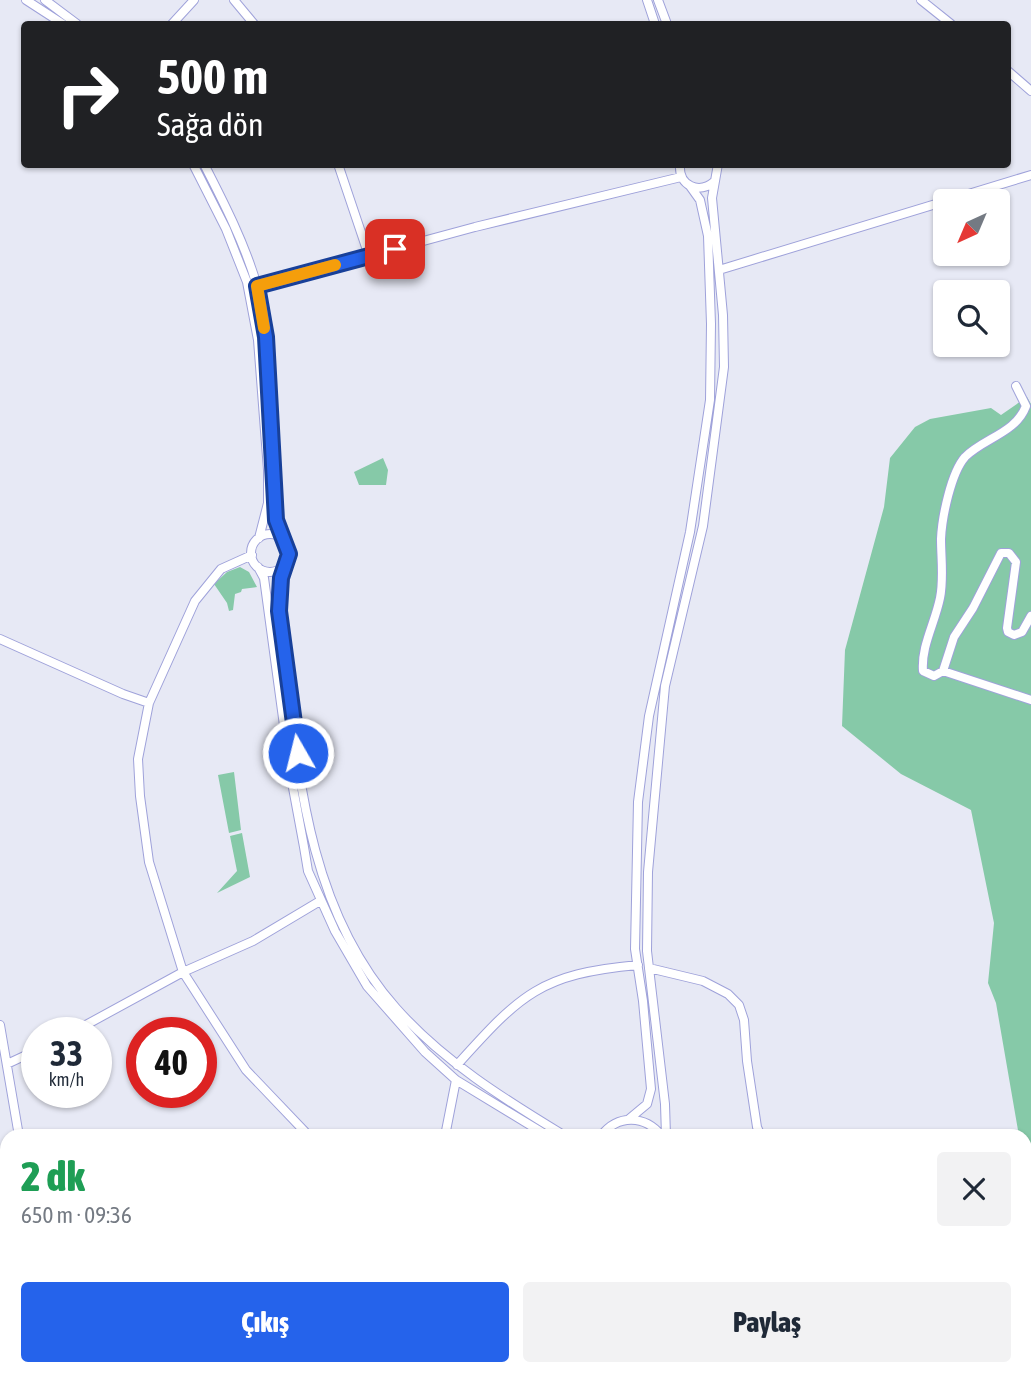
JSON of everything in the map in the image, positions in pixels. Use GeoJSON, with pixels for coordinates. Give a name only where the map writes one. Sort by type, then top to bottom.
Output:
{"type":"FeatureCollection","features":[{"type":"Feature","properties":{"kind":"street"},"geometry":{"type":"LineString","coordinates":[[26,0],[58,21]]}},
{"type":"Feature","properties":{"kind":"street"},"geometry":{"type":"LineString","coordinates":[[45,0],[73,21]]}},
{"type":"Feature","properties":{"kind":"street"},"geometry":{"type":"LineString","coordinates":[[175,21],[194,0]]}},
{"type":"Feature","properties":{"kind":"street"},"geometry":{"type":"LineString","coordinates":[[234,0],[252,21]]}},
{"type":"Feature","properties":{"kind":"street"},"geometry":{"type":"LineString","coordinates":[[648,0],[654,21]]}},
{"type":"Feature","properties":{"kind":"street"},"geometry":{"type":"LineString","coordinates":[[658,0],[666,21]]}},
{"type":"Feature","properties":{"kind":"street"},"geometry":{"type":"LineString","coordinates":[[921,0],[947,21]]}},
{"type":"Feature","properties":{"kind":"street"},"geometry":{"type":"LineString","coordinates":[[1011,74],[1031,91]]}},
{"type":"Feature","properties":{"kind":"street"},"geometry":{"type":"LineString","coordinates":[[195,168],[226,229],[247,282],[258,340],[268,503],[252,555],[264,578],[298,819],[309,870],[320,901],[367,986],[425,1052],[456,1080],[536,1129]]}},
{"type":"Feature","properties":{"kind":"street"},"geometry":{"type":"LineString","coordinates":[[206,168],[227,207],[257,286],[266,337],[276,520],[282,538],[289,548],[281,578],[279,611],[305,805],[319,869],[340,923],[362,964],[396,1007],[457,1065],[554,1129]]}},
{"type":"Feature","properties":{"kind":"street"},"geometry":{"type":"LineString","coordinates":[[339,168],[369,256]]}},
{"type":"Feature","properties":{"kind":"street"},"geometry":{"type":"LineString","coordinates":[[609,1129],[617,1122],[629,1119],[647,1104],[651,1090],[635,950],[638,802],[647,729],[672,603],[690,532],[710,400],[708,236],[700,200],[681,177],[680,168]]}},
{"type":"Feature","properties":{"kind":"street"},"geometry":{"type":"LineString","coordinates":[[664,1129],[665,1104],[649,968],[648,872],[665,686],[703,526],[724,367],[712,198],[717,168]]}},
{"type":"Feature","properties":{"kind":"street"},"geometry":{"type":"LineString","coordinates":[[719,270],[1031,175]]}},
{"type":"Feature","properties":{"kind":"street"},"geometry":{"type":"LineString","coordinates":[[257,286],[681,177]]}},
{"type":"Feature","properties":{"kind":"street"},"geometry":{"type":"LineString","coordinates":[[690,186],[703,188],[715,181]]}},
{"type":"Feature","properties":{"kind":"street"},"geometry":{"type":"LineString","coordinates":[[1016,386],[1026,406],[1023,415],[966,456],[954,473],[941,534],[940,596],[922,659],[923,671],[934,676],[943,671],[954,637],[973,608],[1001,553],[1009,553],[1016,562],[1008,632],[1014,635],[1022,632],[1031,616]]}},
{"type":"Feature","properties":{"kind":"street"},"geometry":{"type":"LineString","coordinates":[[258,538],[271,534],[282,538]]}},
{"type":"Feature","properties":{"kind":"street"},"geometry":{"type":"LineString","coordinates":[[252,555],[221,569],[195,601],[149,703],[138,759],[140,796],[149,862],[183,972],[246,1070],[302,1129]]}},
{"type":"Feature","properties":{"kind":"street"},"geometry":{"type":"LineString","coordinates":[[258,567],[269,572],[285,565]]}},
{"type":"Feature","properties":{"kind":"street"},"geometry":{"type":"LineString","coordinates":[[0,639],[149,703]]}},
{"type":"Feature","properties":{"kind":"street"},"geometry":{"type":"LineString","coordinates":[[943,671],[1031,700]]}},
{"type":"Feature","properties":{"kind":"street"},"geometry":{"type":"LineString","coordinates":[[101,1017],[183,972],[253,941],[320,901]]}},
{"type":"Feature","properties":{"kind":"street"},"geometry":{"type":"LineString","coordinates":[[457,1065],[509,1009],[529,993],[578,973],[638,965]]}},
{"type":"Feature","properties":{"kind":"street"},"geometry":{"type":"LineString","coordinates":[[649,968],[703,981],[728,994],[739,1005],[744,1020],[747,1061],[758,1129]]}},
{"type":"Feature","properties":{"kind":"street"},"geometry":{"type":"LineString","coordinates":[[0,1025],[18,1129]]}},
{"type":"Feature","properties":{"kind":"street"},"geometry":{"type":"LineString","coordinates":[[8,1064],[21,1058]]}},
{"type":"Feature","properties":{"kind":"street"},"geometry":{"type":"LineString","coordinates":[[446,1129],[456,1080]]}},
{"type":"Feature","properties":{"kind":"street"},"geometry":{"type":"LineString","coordinates":[[629,1119],[652,1125],[656,1129]]}},
{"type":"Feature","properties":{"kind":"green space"},"geometry":{"type":"Polygon","coordinates":[[[1027,397],[1031,404],[1031,1129],[1018,1129],[996,1003],[988,983],[994,923],[971,810],[901,774],[842,726],[845,650],[884,507],[890,458],[915,427],[930,419],[991,408],[1001,415],[1027,397]]]}},
{"type":"Feature","properties":{"kind":"green space"},"geometry":{"type":"Polygon","coordinates":[[[383,458],[388,470],[386,485],[359,485],[354,472],[383,458]]]}},
{"type":"Feature","properties":{"kind":"green space"},"geometry":{"type":"Polygon","coordinates":[[[240,567],[249,572],[257,587],[242,589],[235,594],[233,610],[229,611],[227,603],[214,584],[227,572],[240,567]]]}},
{"type":"Feature","properties":{"kind":"green space"},"geometry":{"type":"Polygon","coordinates":[[[234,772],[241,830],[229,833],[218,775],[234,772]]]}},
{"type":"Feature","properties":{"kind":"green space"},"geometry":{"type":"Polygon","coordinates":[[[242,833],[250,877],[217,893],[237,871],[230,836],[242,833]]]}},
{"type":"Feature","properties":{"kind":"slow traffic"},"geometry":{"type":"LineString","coordinates":[[264,328],[257,286],[335,265]]}},
{"type":"Feature","properties":{"kind":"route"},"geometry":{"type":"LineString","coordinates":[[298,753],[279,611],[281,578],[288,560],[289,548],[282,538],[276,520],[266,337],[257,286],[395,249]]}}]}
